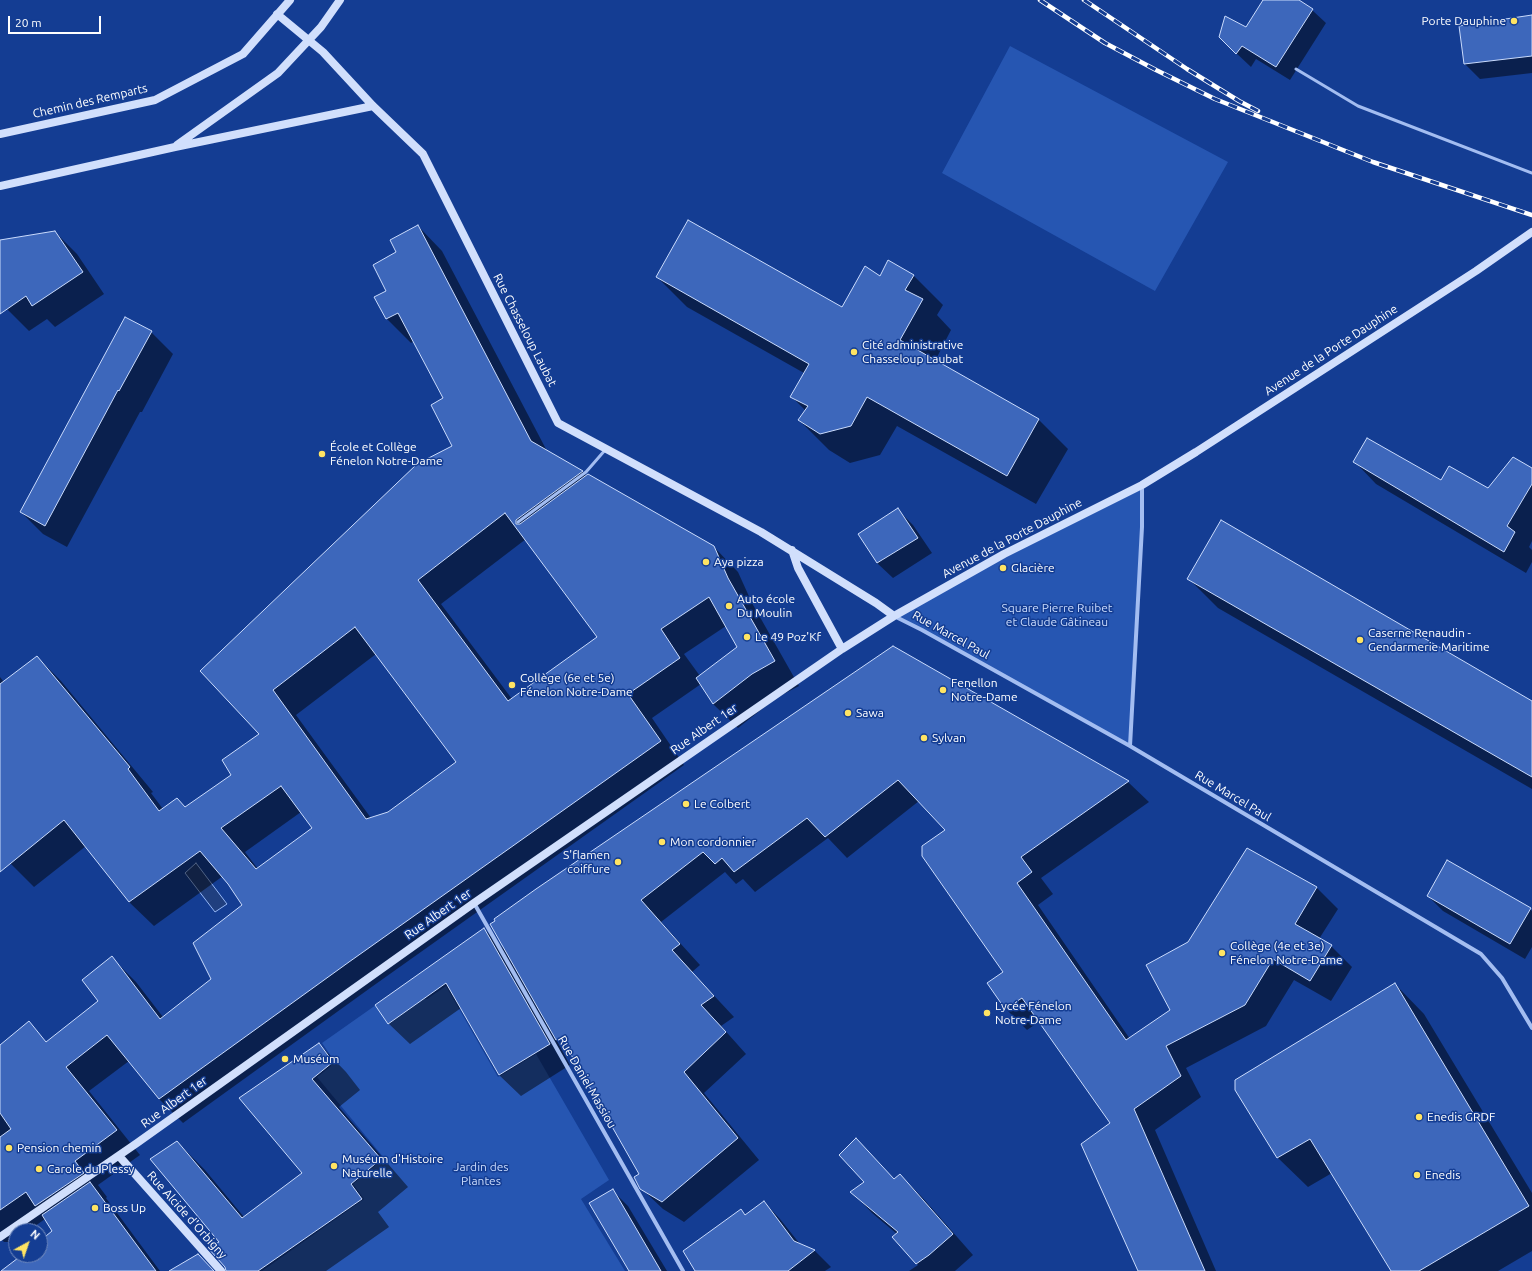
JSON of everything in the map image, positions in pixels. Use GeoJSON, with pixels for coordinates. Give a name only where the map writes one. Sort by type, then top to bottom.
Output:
{"type":"FeatureCollection","features":[{"type":"Feature","properties":{"kind":"street","name":"Chemin des Remparts"},"geometry":{"type":"LineString","coordinates":[[0,134],[155,100],[243,54],[290,0]]}},
{"type":"Feature","properties":{"kind":"street"},"geometry":{"type":"LineString","coordinates":[[175,147],[278,73],[321,27],[340,0]]}},
{"type":"Feature","properties":{"kind":"street"},"geometry":{"type":"LineString","coordinates":[[277,14],[309,41]]}},
{"type":"Feature","properties":{"kind":"street","name":"Rue Chasseloup Laubat"},"geometry":{"type":"LineString","coordinates":[[309,41],[323,52],[373,106],[423,154],[558,423],[761,532],[876,603],[894,616]]}},
{"type":"Feature","properties":{"kind":"street"},"geometry":{"type":"LineString","coordinates":[[0,186],[175,147],[373,106]]}},
{"type":"Feature","properties":{"kind":"street","name":"Avenue de la Porte Dauphine"},"geometry":{"type":"LineString","coordinates":[[894,616],[1010,550],[1142,485],[1196,452],[1484,266],[1532,232]]}},
{"type":"Feature","properties":{"kind":"street"},"geometry":{"type":"LineString","coordinates":[[1130,746],[1142,527],[1142,485]]}},
{"type":"Feature","properties":{"kind":"street"},"geometry":{"type":"LineString","coordinates":[[792,550],[798,568],[842,648]]}},
{"type":"Feature","properties":{"kind":"street","name":"Rue Albert 1er"},"geometry":{"type":"LineString","coordinates":[[0,1238],[119,1156],[474,903],[842,648],[894,616]]}},
{"type":"Feature","properties":{"kind":"street","name":"Rue Marcel Paul"},"geometry":{"type":"LineString","coordinates":[[894,616],[922,630],[1130,746],[1481,954],[1502,978],[1532,1028]]}},
{"type":"Feature","properties":{"kind":"street","name":"Rue Daniel Massiou"},"geometry":{"type":"LineString","coordinates":[[474,903],[683,1271]]}},
{"type":"Feature","properties":{"kind":"street","name":"Rue Alcide d'Orbigny"},"geometry":{"type":"LineString","coordinates":[[119,1156],[221,1271]]}},
{"type":"Feature","properties":{"kind":"lane"},"geometry":{"type":"LineString","coordinates":[[1296,69],[1358,106],[1532,173]]}},
{"type":"Feature","properties":{"kind":"lane"},"geometry":{"type":"LineString","coordinates":[[518,522],[586,472],[606,449]]}},
{"type":"Feature","properties":{"kind":"green space"},"geometry":{"type":"Polygon","coordinates":[[[1010,46],[1228,162],[1155,291],[942,173],[1010,46]]]}},
{"type":"Feature","properties":{"kind":"green space","name":"Square Pierre Ruibet et Claude Gâtineau"},"geometry":{"type":"Polygon","coordinates":[[[1142,485],[1130,746],[894,616],[1142,485]]]}},
{"type":"Feature","properties":{"kind":"green space","name":"Jardin des Plantes"},"geometry":{"type":"Polygon","coordinates":[[[410,981],[417,994],[427,999],[446,986],[498,1077],[536,1054],[609,1180],[581,1199],[625,1271],[262,1271],[364,1199],[353,1184],[384,1158],[317,1077],[331,1066],[331,1056],[322,1043],[410,981]]]}},
{"type":"Feature","properties":{"kind":"shaded area"},"geometry":{"type":"Polygon","coordinates":[[[196,863],[227,904],[215,912],[185,873],[196,863]]]}},
{"type":"Feature","properties":{"kind":"building"},"geometry":{"type":"Polygon","coordinates":[[[1263,0],[1299,0],[1313,9],[1276,67],[1242,46],[1236,54],[1219,37],[1225,16],[1246,27],[1263,0]]]}},
{"type":"Feature","properties":{"kind":"building"},"geometry":{"type":"Polygon","coordinates":[[[1532,15],[1532,56],[1464,64],[1459,26],[1532,15]]]}},
{"type":"Feature","properties":{"kind":"building","name":"Cité administrative Chasseloup Laubat"},"geometry":{"type":"Polygon","coordinates":[[[688,220],[842,307],[865,266],[880,276],[888,260],[914,275],[905,290],[923,299],[900,340],[1039,419],[1007,476],[867,397],[851,426],[820,434],[798,420],[808,406],[790,397],[809,364],[656,277],[688,220]]]}},
{"type":"Feature","properties":{"kind":"building"},"geometry":{"type":"Polygon","coordinates":[[[418,225],[531,441],[583,471],[516,520],[516,524],[520,524],[588,474],[714,546],[728,578],[775,661],[752,674],[713,704],[696,678],[737,647],[709,597],[661,629],[680,658],[628,694],[661,741],[349,962],[159,1099],[107,1035],[66,1067],[117,1130],[75,1161],[84,1173],[35,1206],[26,1192],[0,1210],[0,1137],[11,1129],[0,1113],[0,1045],[29,1021],[46,1042],[98,1001],[82,980],[112,956],[160,1019],[211,979],[193,943],[242,905],[228,884],[200,851],[129,902],[64,820],[0,872],[0,684],[37,656],[130,767],[128,769],[159,811],[177,798],[185,807],[231,775],[222,760],[259,734],[200,671],[417,464],[452,446],[431,405],[443,398],[398,313],[386,319],[374,297],[386,291],[373,265],[396,252],[390,240],[418,225]],[[505,513],[418,580],[508,701],[597,637],[505,513]],[[355,627],[273,690],[366,819],[388,812],[456,762],[355,627]],[[281,786],[221,828],[256,869],[312,828],[281,786]]]}},
{"type":"Feature","properties":{"kind":"building"},"geometry":{"type":"Polygon","coordinates":[[[55,231],[83,272],[32,306],[26,296],[0,314],[0,240],[55,231]]]}},
{"type":"Feature","properties":{"kind":"building"},"geometry":{"type":"Polygon","coordinates":[[[125,317],[152,331],[119,391],[118,390],[45,526],[20,512],[125,317]]]}},
{"type":"Feature","properties":{"kind":"building"},"geometry":{"type":"Polygon","coordinates":[[[1367,438],[1441,480],[1449,466],[1488,488],[1513,457],[1532,468],[1532,484],[1507,526],[1515,532],[1504,552],[1353,462],[1367,438]]]}},
{"type":"Feature","properties":{"kind":"building"},"geometry":{"type":"Polygon","coordinates":[[[898,508],[918,538],[877,563],[858,534],[898,508]]]}},
{"type":"Feature","properties":{"kind":"building","name":"Caserne Renaudin - Gendarmerie Maritime"},"geometry":{"type":"Polygon","coordinates":[[[1221,520],[1532,701],[1532,777],[1187,579],[1221,520]]]}},
{"type":"Feature","properties":{"kind":"building"},"geometry":{"type":"Polygon","coordinates":[[[893,646],[1129,781],[1021,857],[1032,872],[1017,883],[1126,1040],[1170,1010],[1146,965],[1188,942],[1247,848],[1317,887],[1295,924],[1332,945],[1310,981],[1273,959],[1245,1005],[1166,1046],[1181,1076],[1134,1109],[1205,1271],[1138,1271],[1081,1144],[1110,1123],[1022,998],[1005,1009],[987,983],[1003,972],[922,856],[922,846],[945,830],[898,780],[825,837],[807,818],[734,872],[722,858],[715,864],[703,852],[641,900],[680,944],[672,950],[714,996],[701,1005],[726,1032],[684,1072],[738,1138],[662,1202],[640,1189],[634,1177],[639,1174],[561,1037],[556,1040],[490,924],[495,921],[494,919],[536,889],[893,646]]]}},
{"type":"Feature","properties":{"kind":"building"},"geometry":{"type":"Polygon","coordinates":[[[1447,860],[1531,908],[1510,944],[1427,896],[1447,860]]]}},
{"type":"Feature","properties":{"kind":"building"},"geometry":{"type":"Polygon","coordinates":[[[484,928],[550,1044],[499,1075],[446,983],[388,1024],[375,1005],[484,928]]]}},
{"type":"Feature","properties":{"kind":"building","name":"Enedis GRDF"},"geometry":{"type":"Polygon","coordinates":[[[1395,983],[1529,1206],[1419,1271],[1391,1271],[1310,1139],[1277,1158],[1235,1090],[1235,1080],[1395,983]]]}},
{"type":"Feature","properties":{"kind":"building","name":"Muséum d'Histoire Naturelle"},"geometry":{"type":"Polygon","coordinates":[[[319,1043],[333,1062],[312,1079],[381,1159],[351,1184],[362,1199],[258,1271],[226,1271],[225,1267],[208,1248],[219,1242],[150,1159],[177,1141],[242,1218],[302,1173],[239,1098],[319,1043]]]}},
{"type":"Feature","properties":{"kind":"building"},"geometry":{"type":"Polygon","coordinates":[[[856,1138],[894,1179],[900,1174],[953,1234],[916,1264],[892,1237],[898,1232],[850,1192],[864,1182],[839,1155],[856,1138]]]}},
{"type":"Feature","properties":{"kind":"building"},"geometry":{"type":"Polygon","coordinates":[[[90,1182],[156,1271],[1,1271],[12,1263],[48,1263],[48,1234],[52,1231],[42,1215],[90,1182]]]}},
{"type":"Feature","properties":{"kind":"building"},"geometry":{"type":"Polygon","coordinates":[[[613,1189],[661,1271],[629,1271],[589,1203],[613,1189]]]}},
{"type":"Feature","properties":{"kind":"building"},"geometry":{"type":"Polygon","coordinates":[[[764,1201],[794,1241],[815,1250],[788,1271],[695,1271],[683,1251],[741,1209],[745,1215],[764,1201]]]}},
{"type":"Feature","properties":{"kind":"building"},"geometry":{"type":"Polygon","coordinates":[[[198,1254],[214,1271],[169,1271],[198,1254]]]}},
{"type":"Feature","properties":{"kind":"railway"},"geometry":{"type":"LineString","coordinates":[[1040,0],[1105,43],[1215,99],[1373,162],[1532,215]]}},
{"type":"Feature","properties":{"kind":"railway"},"geometry":{"type":"LineString","coordinates":[[1084,0],[1187,69],[1258,111]]}},
{"type":"Feature","properties":{"kind":"place","name":"Porte Dauphine"},"geometry":{"type":"Point","coordinates":[1514,21]}},
{"type":"Feature","properties":{"kind":"place","name":"Cité administrative Chasseloup Laubat"},"geometry":{"type":"Point","coordinates":[854,352]}},
{"type":"Feature","properties":{"kind":"place","name":"École et Collège Fénelon Notre-Dame"},"geometry":{"type":"Point","coordinates":[322,454]}},
{"type":"Feature","properties":{"kind":"place","name":"Aya pizza"},"geometry":{"type":"Point","coordinates":[706,562]}},
{"type":"Feature","properties":{"kind":"place","name":"Glacière"},"geometry":{"type":"Point","coordinates":[1003,568]}},
{"type":"Feature","properties":{"kind":"place","name":"Auto école Du Moulin"},"geometry":{"type":"Point","coordinates":[729,606]}},
{"type":"Feature","properties":{"kind":"place","name":"Le 49 Poz'Kf"},"geometry":{"type":"Point","coordinates":[747,637]}},
{"type":"Feature","properties":{"kind":"place","name":"Caserne Renaudin - Gendarmerie Maritime"},"geometry":{"type":"Point","coordinates":[1360,640]}},
{"type":"Feature","properties":{"kind":"place","name":"Collège (6e et 5e) Fénelon Notre-Dame"},"geometry":{"type":"Point","coordinates":[512,685]}},
{"type":"Feature","properties":{"kind":"place","name":"Fenellon Notre-Dame"},"geometry":{"type":"Point","coordinates":[943,690]}},
{"type":"Feature","properties":{"kind":"place","name":"Sawa"},"geometry":{"type":"Point","coordinates":[848,713]}},
{"type":"Feature","properties":{"kind":"place","name":"Sylvan"},"geometry":{"type":"Point","coordinates":[924,738]}},
{"type":"Feature","properties":{"kind":"place","name":"Le Colbert"},"geometry":{"type":"Point","coordinates":[686,804]}},
{"type":"Feature","properties":{"kind":"place","name":"Mon cordonnier"},"geometry":{"type":"Point","coordinates":[662,842]}},
{"type":"Feature","properties":{"kind":"place","name":"S'flamen coiffure"},"geometry":{"type":"Point","coordinates":[618,862]}},
{"type":"Feature","properties":{"kind":"place","name":"Collège (4e et 3e) Fénelon Notre-Dame"},"geometry":{"type":"Point","coordinates":[1222,953]}},
{"type":"Feature","properties":{"kind":"place","name":"Lycée Fénelon Notre-Dame"},"geometry":{"type":"Point","coordinates":[987,1013]}},
{"type":"Feature","properties":{"kind":"place","name":"Muséum"},"geometry":{"type":"Point","coordinates":[285,1059]}},
{"type":"Feature","properties":{"kind":"place","name":"Enedis GRDF"},"geometry":{"type":"Point","coordinates":[1419,1117]}},
{"type":"Feature","properties":{"kind":"place","name":"Pension chemin"},"geometry":{"type":"Point","coordinates":[9,1148]}},
{"type":"Feature","properties":{"kind":"place","name":"Muséum d'Histoire Naturelle"},"geometry":{"type":"Point","coordinates":[334,1166]}},
{"type":"Feature","properties":{"kind":"place","name":"Carole du Plessy"},"geometry":{"type":"Point","coordinates":[39,1169]}},
{"type":"Feature","properties":{"kind":"place","name":"Enedis"},"geometry":{"type":"Point","coordinates":[1417,1175]}},
{"type":"Feature","properties":{"kind":"place","name":"Boss Up"},"geometry":{"type":"Point","coordinates":[95,1208]}}]}
